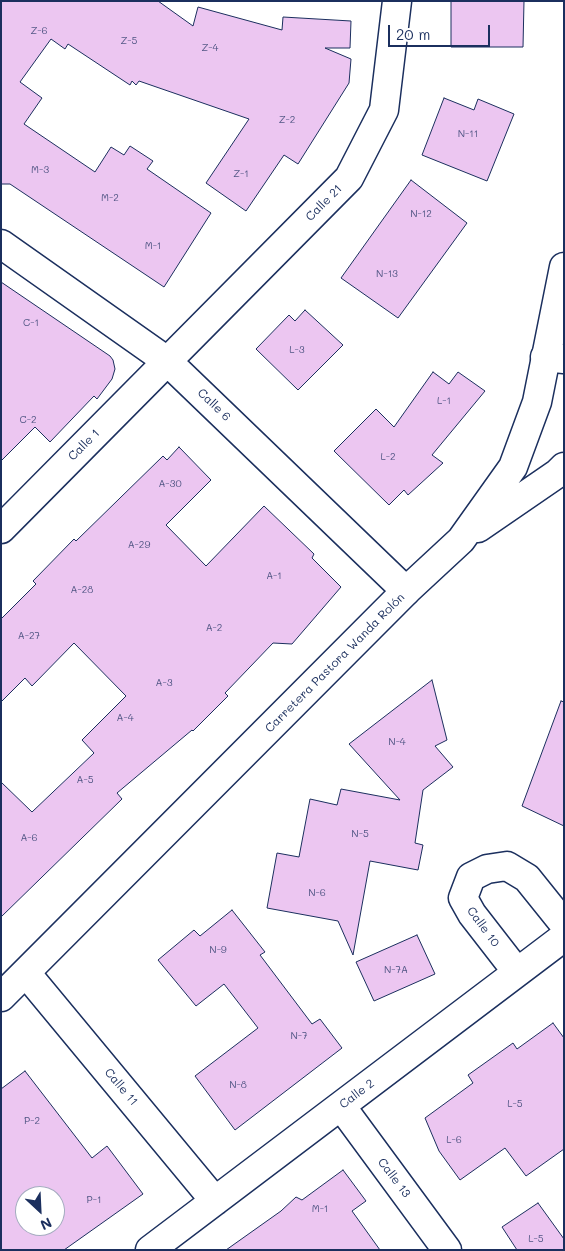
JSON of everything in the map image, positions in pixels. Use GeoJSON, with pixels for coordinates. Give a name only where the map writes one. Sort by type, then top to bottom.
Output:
{"type":"FeatureCollection","features":[{"type":"Feature","properties":{"kind":"street","name":"Calle 21"},"geometry":{"type":"LineString","coordinates":[[168,360],[349,178],[384,110],[396,1]]}},
{"type":"Feature","properties":{"kind":"street","name":"Calle 6"},"geometry":{"type":"LineString","coordinates":[[1,244],[168,360],[406,591]]}},
{"type":"Feature","properties":{"kind":"street","name":"Carretera Pastora Wanda Rolón"},"geometry":{"type":"LineString","coordinates":[[1,998],[406,591],[461,540],[514,467],[554,358],[564,267]]}},
{"type":"Feature","properties":{"kind":"street","name":"Calle 1"},"geometry":{"type":"LineString","coordinates":[[1,529],[168,360]]}},
{"type":"Feature","properties":{"kind":"street"},"geometry":{"type":"LineString","coordinates":[[461,540],[564,467]]}},
{"type":"Feature","properties":{"kind":"street","name":"Calle 10"},"geometry":{"type":"LineString","coordinates":[[517,972],[472,914],[463,898],[471,878],[487,869],[507,866],[527,878],[564,924]]}},
{"type":"Feature","properties":{"kind":"street","name":"Calle 2"},"geometry":{"type":"LineString","coordinates":[[150,1250],[564,937]]}},
{"type":"Feature","properties":{"kind":"street","name":"Calle 11"},"geometry":{"type":"LineString","coordinates":[[26,973],[215,1201]]}},
{"type":"Feature","properties":{"kind":"street","name":"Calle 13"},"geometry":{"type":"LineString","coordinates":[[341,1106],[447,1250]]}},
{"type":"Feature","properties":{"kind":"building"},"geometry":{"type":"Polygon","coordinates":[[[1,1],[158,1],[193,26],[198,7],[282,30],[283,17],[351,21],[350,48],[325,48],[351,59],[349,83],[298,164],[284,155],[246,211],[206,183],[249,119],[139,81],[136,85],[132,81],[130,85],[68,44],[65,49],[51,39],[20,82],[42,98],[24,124],[95,172],[111,147],[124,155],[130,146],[153,161],[147,169],[211,213],[164,287],[10,184],[1,184],[1,1]]]}},
{"type":"Feature","properties":{"kind":"building"},"geometry":{"type":"Polygon","coordinates":[[[451,1],[524,1],[523,47],[451,47],[451,1]]]}},
{"type":"Feature","properties":{"kind":"building"},"geometry":{"type":"Polygon","coordinates":[[[444,98],[474,110],[478,99],[514,114],[487,181],[422,155],[444,98]]]}},
{"type":"Feature","properties":{"kind":"building"},"geometry":{"type":"Polygon","coordinates":[[[411,180],[467,223],[398,318],[341,278],[411,180]]]}},
{"type":"Feature","properties":{"kind":"building"},"geometry":{"type":"Polygon","coordinates":[[[1,282],[110,356],[115,369],[112,379],[97,399],[94,396],[50,442],[35,427],[1,461],[1,282]]]}},
{"type":"Feature","properties":{"kind":"building"},"geometry":{"type":"Polygon","coordinates":[[[305,310],[343,345],[298,390],[256,349],[289,315],[295,321],[305,310]]]}},
{"type":"Feature","properties":{"kind":"building"},"geometry":{"type":"Polygon","coordinates":[[[433,372],[449,384],[458,372],[485,391],[432,455],[443,463],[408,495],[404,490],[389,505],[334,451],[376,409],[394,427],[433,372]]]}},
{"type":"Feature","properties":{"kind":"building"},"geometry":{"type":"Polygon","coordinates":[[[179,447],[211,480],[166,525],[206,566],[264,506],[314,554],[312,558],[341,587],[292,644],[273,643],[225,693],[228,696],[193,731],[117,793],[122,799],[1,917],[1,782],[32,812],[94,753],[82,740],[126,696],[74,643],[32,686],[25,678],[1,702],[1,619],[36,584],[33,581],[74,539],[76,541],[163,456],[167,460],[179,447]]]}},
{"type":"Feature","properties":{"kind":"building"},"geometry":{"type":"Polygon","coordinates":[[[432,680],[447,740],[435,746],[453,767],[423,790],[415,843],[423,845],[418,870],[370,861],[353,955],[338,921],[267,908],[277,853],[299,857],[310,799],[337,805],[341,789],[400,800],[349,744],[432,680]]]}},
{"type":"Feature","properties":{"kind":"building"},"geometry":{"type":"Polygon","coordinates":[[[561,701],[564,702],[564,826],[522,806],[561,701]]]}},
{"type":"Feature","properties":{"kind":"building"},"geometry":{"type":"Polygon","coordinates":[[[232,910],[265,952],[260,955],[312,1024],[320,1019],[342,1048],[235,1130],[195,1076],[258,1028],[224,984],[196,1006],[158,960],[194,930],[200,936],[232,910]]]}},
{"type":"Feature","properties":{"kind":"building"},"geometry":{"type":"Polygon","coordinates":[[[417,935],[435,974],[374,1001],[356,962],[417,935]]]}},
{"type":"Feature","properties":{"kind":"building"},"geometry":{"type":"Polygon","coordinates":[[[553,1023],[564,1038],[564,1149],[526,1176],[505,1148],[460,1180],[439,1151],[425,1118],[473,1083],[468,1075],[513,1043],[517,1049],[553,1023]]]}},
{"type":"Feature","properties":{"kind":"building"},"geometry":{"type":"Polygon","coordinates":[[[25,1071],[92,1158],[107,1146],[143,1194],[64,1250],[1,1250],[1,1089],[25,1071]]]}},
{"type":"Feature","properties":{"kind":"building"},"geometry":{"type":"Polygon","coordinates":[[[343,1170],[366,1201],[352,1211],[380,1250],[226,1250],[281,1211],[296,1197],[302,1200],[343,1170]]]}},
{"type":"Feature","properties":{"kind":"building"},"geometry":{"type":"Polygon","coordinates":[[[538,1203],[564,1239],[564,1250],[517,1250],[502,1227],[538,1203]]]}}]}
